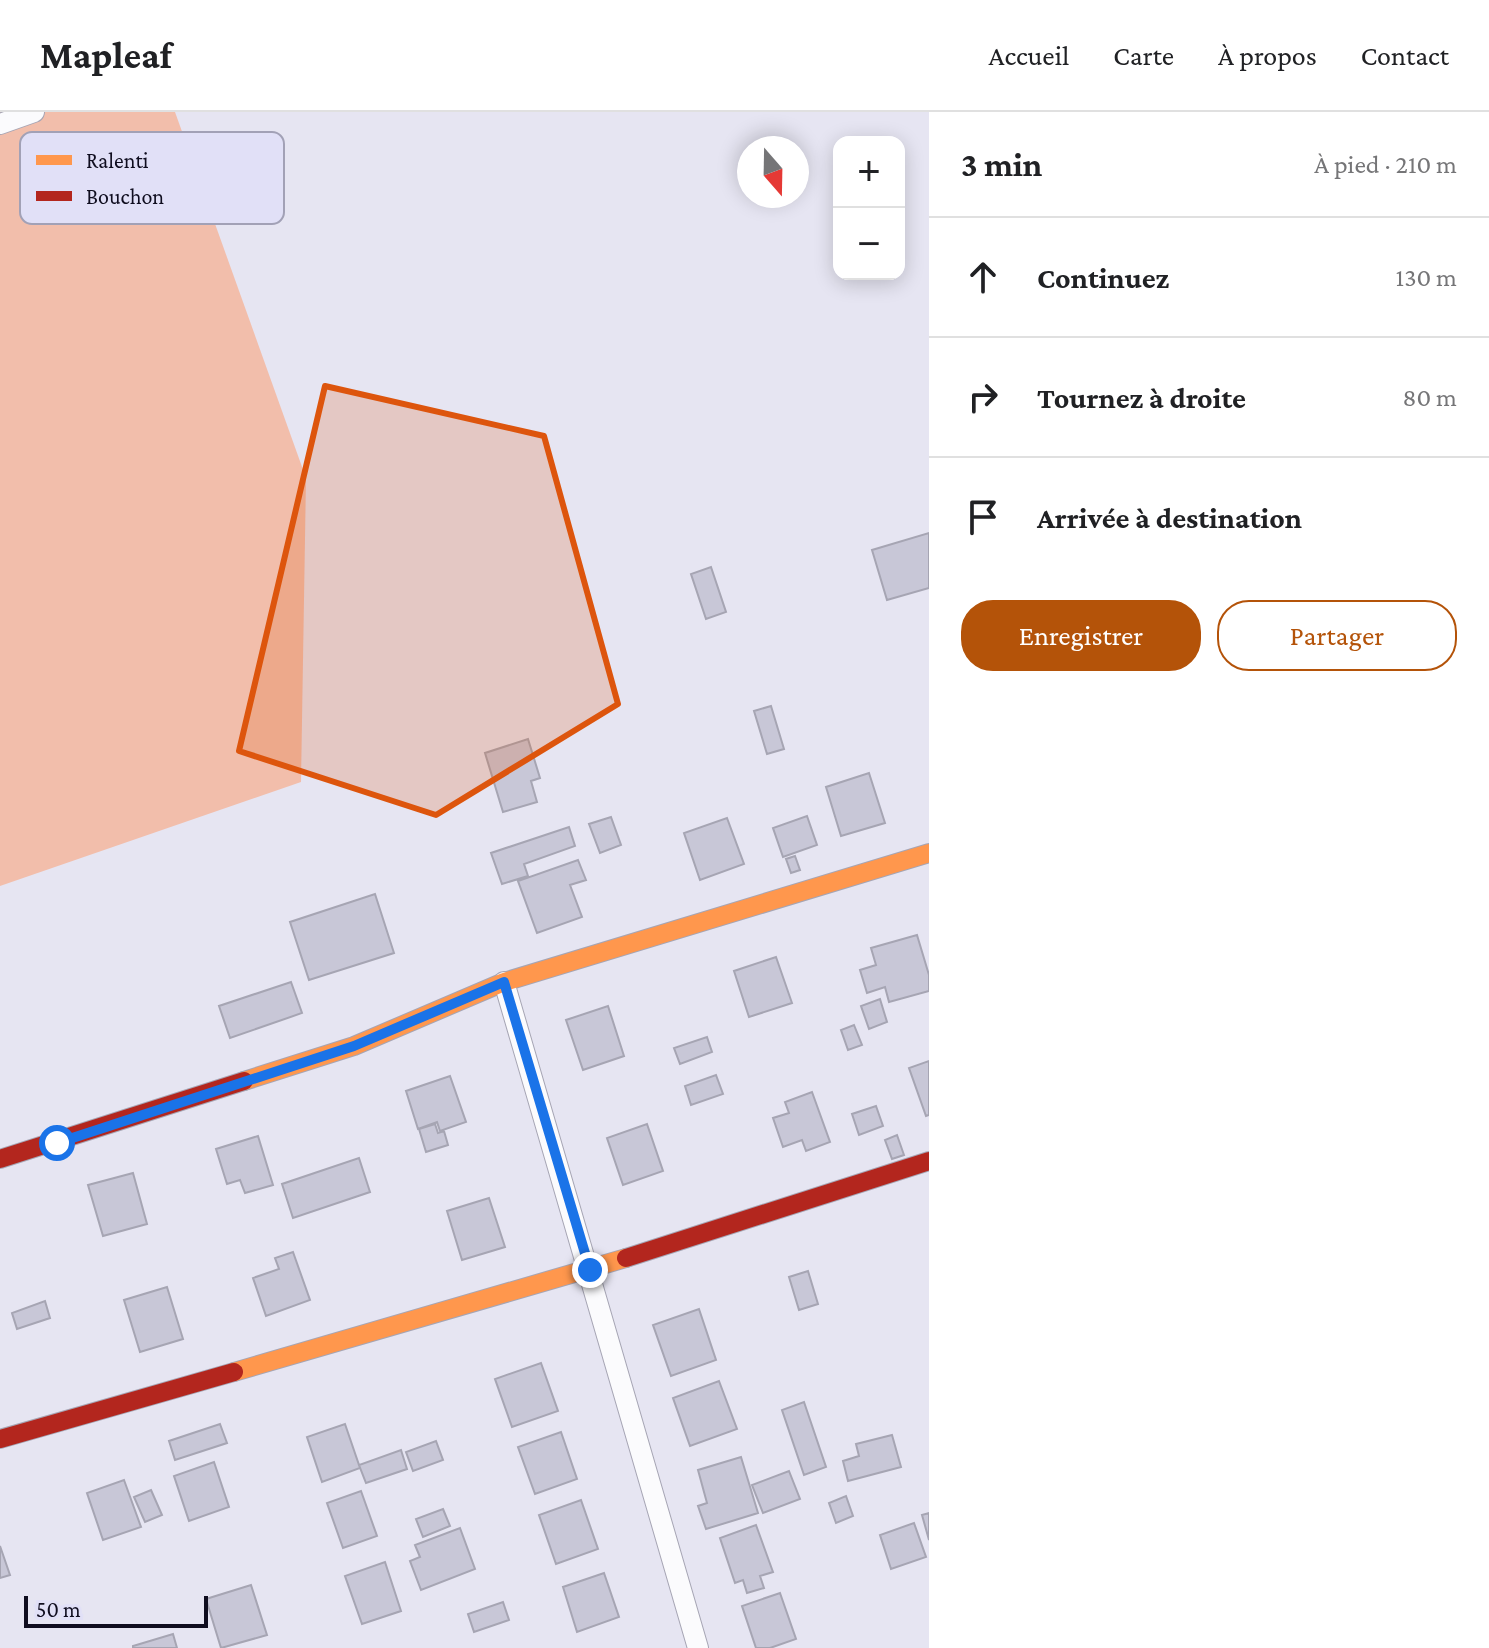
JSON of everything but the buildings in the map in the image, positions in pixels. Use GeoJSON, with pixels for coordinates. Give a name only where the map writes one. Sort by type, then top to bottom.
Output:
{"type":"FeatureCollection","features":[{"type":"Feature","properties":{"kind":"street"},"geometry":{"type":"LineString","coordinates":[[0,124],[34,112]]}},
{"type":"Feature","properties":{"kind":"street"},"geometry":{"type":"LineString","coordinates":[[0,1159],[354,1046],[504,982],[929,853]]}},
{"type":"Feature","properties":{"kind":"street"},"geometry":{"type":"LineString","coordinates":[[504,982],[698,1648]]}},
{"type":"Feature","properties":{"kind":"street"},"geometry":{"type":"LineString","coordinates":[[0,1439],[590,1270],[929,1161]]}},
{"type":"Feature","properties":{"kind":"highlighted area"},"geometry":{"type":"Polygon","coordinates":[[[325,386],[544,436],[618,704],[436,815],[239,751],[325,386]]]}},
{"type":"Feature","properties":{"kind":"shaded area"},"geometry":{"type":"Polygon","coordinates":[[[0,112],[175,112],[182,132],[20,132],[20,224],[215,224],[306,478],[301,782],[0,886],[0,112]]]}},
{"type":"Feature","properties":{"kind":"traffic: slow"},"geometry":{"type":"LineString","coordinates":[[244,1081],[354,1046],[504,982],[929,853]]}},
{"type":"Feature","properties":{"kind":"traffic: slow"},"geometry":{"type":"LineString","coordinates":[[234,1372],[626,1258]]}},
{"type":"Feature","properties":{"kind":"traffic: jam"},"geometry":{"type":"LineString","coordinates":[[0,1159],[244,1081]]}},
{"type":"Feature","properties":{"kind":"traffic: jam"},"geometry":{"type":"LineString","coordinates":[[626,1258],[929,1161]]}},
{"type":"Feature","properties":{"kind":"traffic: jam"},"geometry":{"type":"LineString","coordinates":[[0,1439],[234,1372]]}},
{"type":"Feature","properties":{"kind":"route"},"geometry":{"type":"LineString","coordinates":[[57,1143],[354,1046],[504,982],[590,1270]]}}]}
